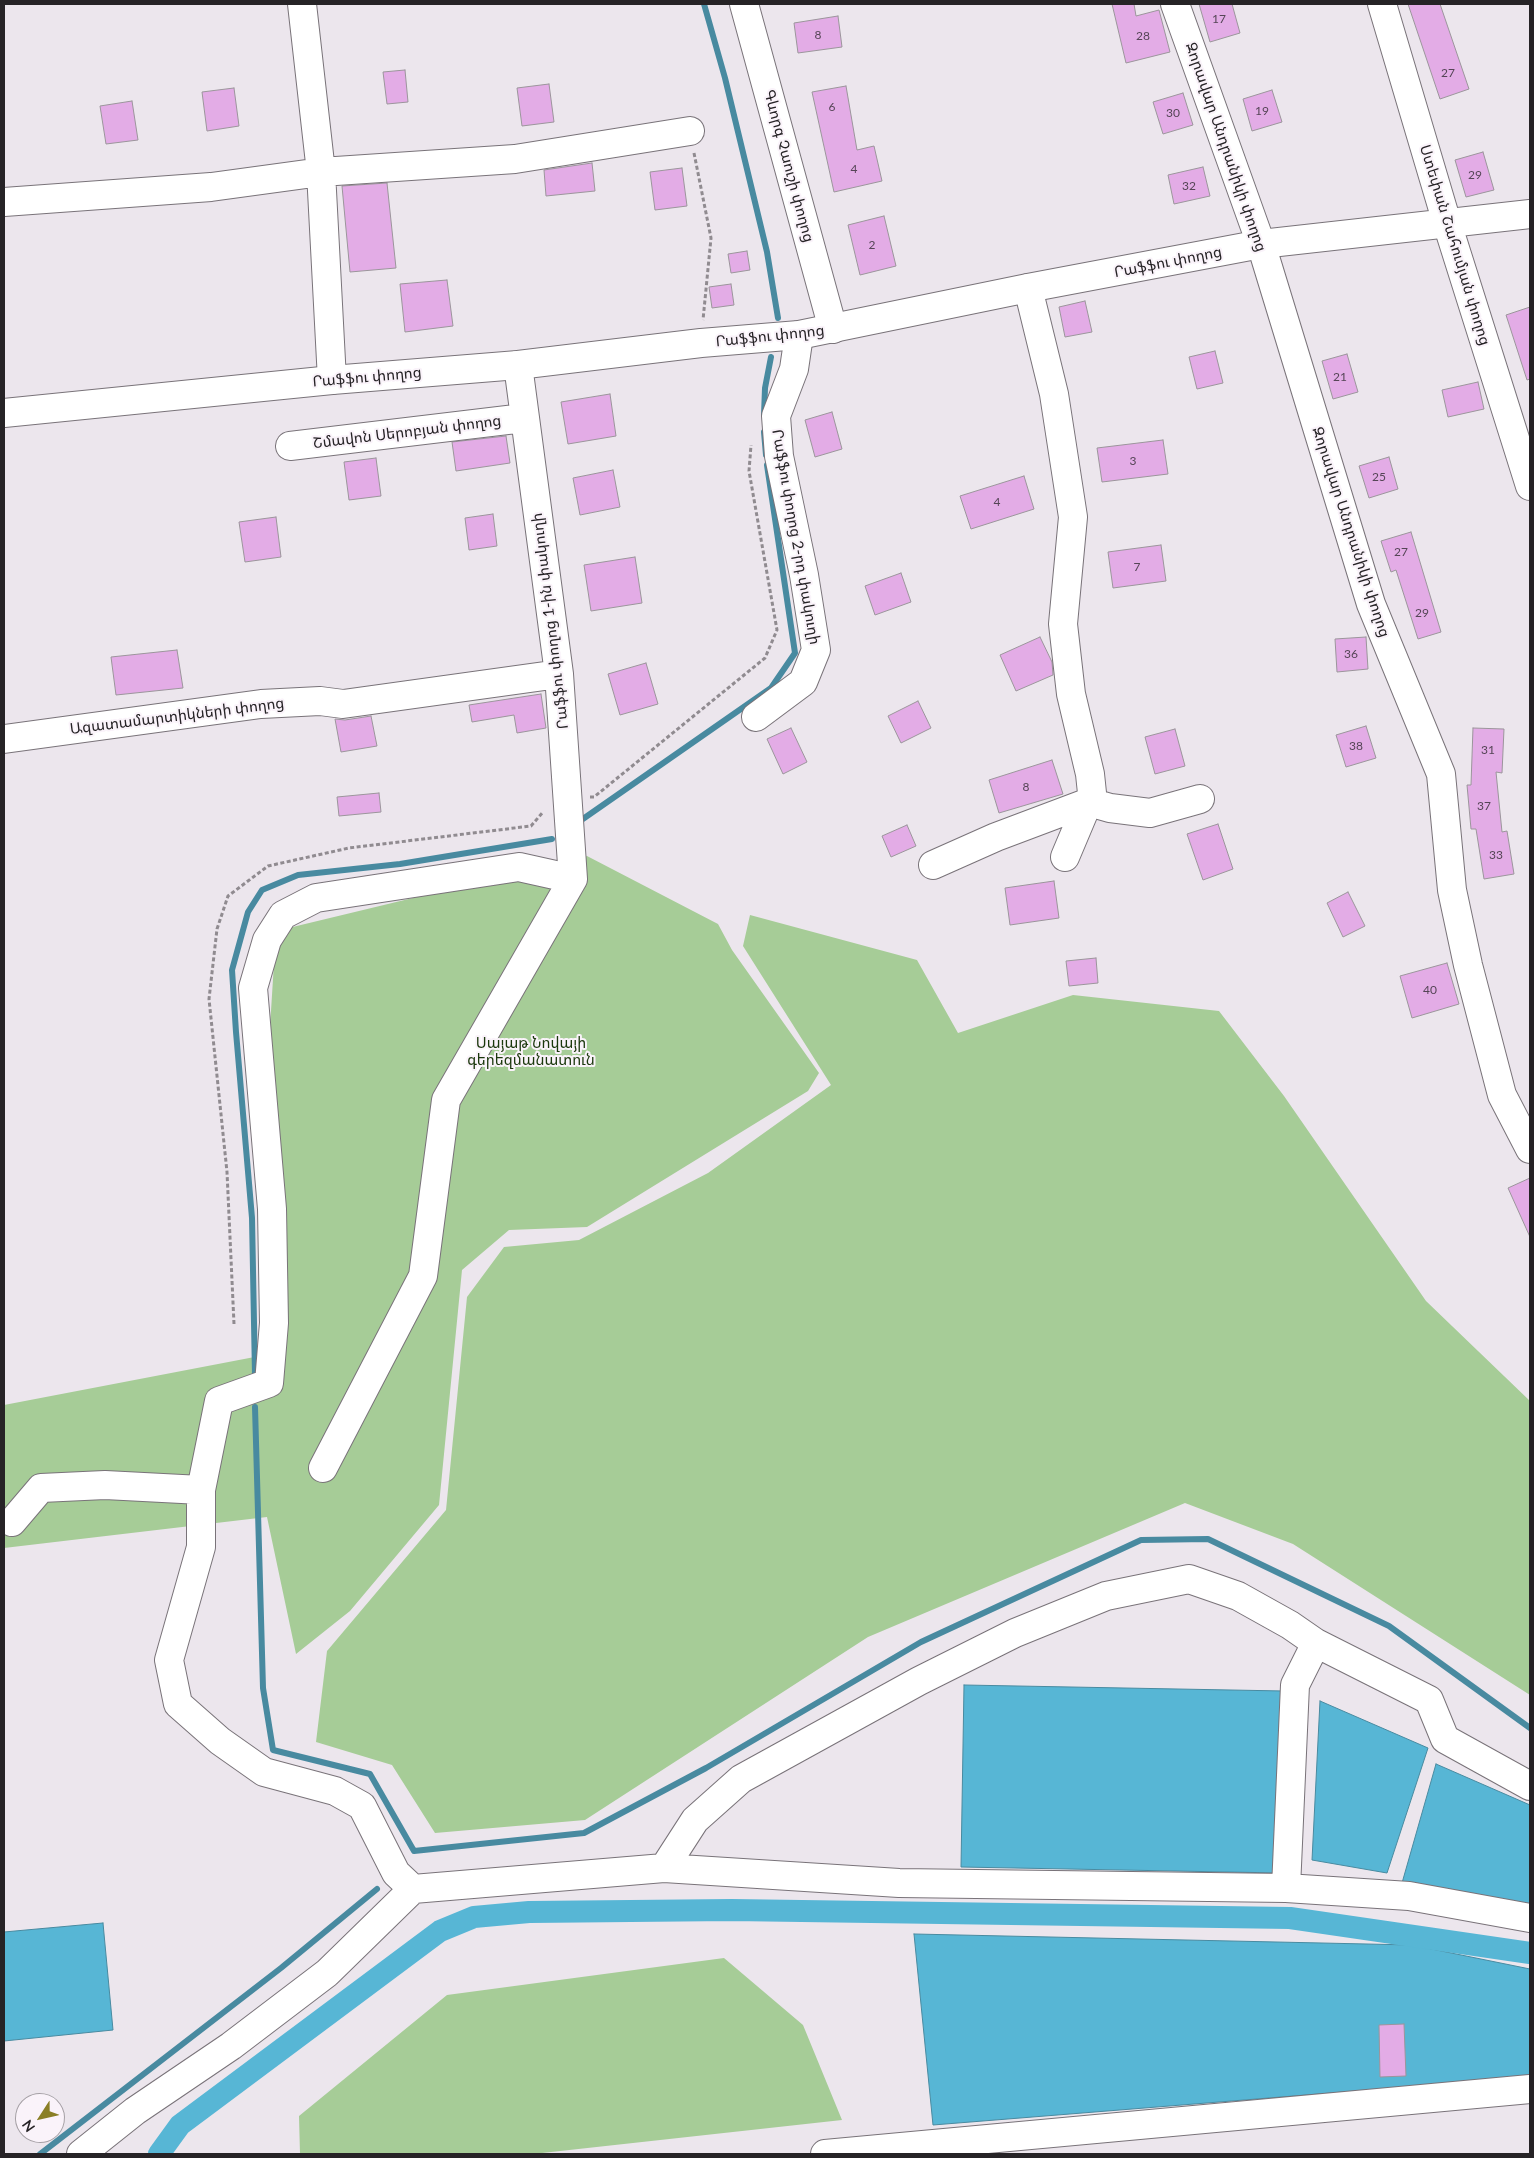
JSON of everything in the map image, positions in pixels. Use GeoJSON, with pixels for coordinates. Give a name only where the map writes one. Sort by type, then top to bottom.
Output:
{"type":"FeatureCollection","features":[{"type":"Feature","properties":{"kind":"street"},"geometry":{"type":"LineString","coordinates":[[302,4],[321,172],[332,380]]}},
{"type":"Feature","properties":{"kind":"street","name":"Գևորգ Չաուշի փողոց"},"geometry":{"type":"LineString","coordinates":[[744,4],[833,329]]}},
{"type":"Feature","properties":{"kind":"street","name":"Զորավար Անդրանիկի փողոց"},"geometry":{"type":"LineString","coordinates":[[1176,4],[1261,244],[1371,604],[1441,774],[1452,890],[1468,966],[1502,1095],[1530,1149]]}},
{"type":"Feature","properties":{"kind":"street","name":"Ստեփան Շահումյան փողոց"},"geometry":{"type":"LineString","coordinates":[[1382,4],[1447,223],[1530,486]]}},
{"type":"Feature","properties":{"kind":"street"},"geometry":{"type":"LineString","coordinates":[[4,202],[211,187],[321,172],[515,159],[690,131]]}},
{"type":"Feature","properties":{"kind":"street","name":"Րաֆֆու փողոց"},"geometry":{"type":"LineString","coordinates":[[4,413],[332,380],[518,364],[701,343],[799,335],[1028,288],[1261,244],[1530,214]]}},
{"type":"Feature","properties":{"kind":"street"},"geometry":{"type":"LineString","coordinates":[[1028,288],[1054,394],[1073,517],[1063,624],[1070,694],[1090,774],[1092,793],[1064,857]]}},
{"type":"Feature","properties":{"kind":"street","name":"Րաֆֆու փողոց 2-րդ փակուղի"},"geometry":{"type":"LineString","coordinates":[[756,717],[803,682],[816,650],[804,575],[779,456],[776,416],[794,369],[799,335]]}},
{"type":"Feature","properties":{"kind":"street","name":"Րաֆֆու փողոց 1-ին փակուղի"},"geometry":{"type":"LineString","coordinates":[[518,364],[559,674],[573,879]]}},
{"type":"Feature","properties":{"kind":"street","name":"Շմավոն Սերոբյան փողոց"},"geometry":{"type":"LineString","coordinates":[[290,446],[524,418]]}},
{"type":"Feature","properties":{"kind":"street","name":"Ազատամարտիկների փողոց"},"geometry":{"type":"LineString","coordinates":[[4,738],[261,704],[320,701],[343,704],[559,674]]}},
{"type":"Feature","properties":{"kind":"street"},"geometry":{"type":"LineString","coordinates":[[933,865],[996,837],[1089,802],[1110,808],[1150,813],[1200,800]]}},
{"type":"Feature","properties":{"kind":"street"},"geometry":{"type":"LineString","coordinates":[[323,1468],[423,1276],[446,1100],[573,879],[518,867],[316,898],[283,915],[267,940],[253,988],[272,1209],[274,1323],[269,1383],[219,1401],[201,1490],[201,1547],[169,1660],[178,1704],[220,1741],[264,1772],[335,1791],[362,1806],[396,1873],[413,1889]]}},
{"type":"Feature","properties":{"kind":"street"},"geometry":{"type":"LineString","coordinates":[[12,1522],[41,1488],[105,1485],[201,1490]]}},
{"type":"Feature","properties":{"kind":"street"},"geometry":{"type":"LineString","coordinates":[[664,1868],[695,1820],[741,1779],[919,1681],[1014,1633],[1106,1596],[1189,1579],[1238,1596],[1290,1625],[1316,1643],[1429,1700],[1445,1739],[1530,1786]]}},
{"type":"Feature","properties":{"kind":"street"},"geometry":{"type":"LineString","coordinates":[[1286,1888],[1295,1686],[1316,1643]]}},
{"type":"Feature","properties":{"kind":"street"},"geometry":{"type":"LineString","coordinates":[[81,2154],[135,2111],[231,2046],[327,1973],[413,1889],[664,1868],[898,1883],[1286,1888],[1409,1896],[1530,1918]]}},
{"type":"Feature","properties":{"kind":"street"},"geometry":{"type":"LineString","coordinates":[[825,2154],[1530,2089]]}},
{"type":"Feature","properties":{"kind":"path"},"geometry":{"type":"LineString","coordinates":[[690,131],[711,238],[701,343]]}},
{"type":"Feature","properties":{"kind":"path"},"geometry":{"type":"LineString","coordinates":[[234,1324],[227,1172],[209,999],[217,929],[228,896],[268,866],[349,848],[532,826],[552,802],[568,797],[594,797],[765,658],[777,630],[749,471],[751,445]]}},
{"type":"Feature","properties":{"kind":"green space","name":"Սայաթ Նովայի գերեզմանատուն"},"geometry":{"type":"Polygon","coordinates":[[[587,856],[718,924],[732,950],[819,1073],[808,1091],[587,1227],[509,1230],[462,1270],[439,1505],[350,1611],[296,1654],[267,1517],[4,1548],[4,1405],[265,1355],[269,1043],[276,931],[587,856]]]}},
{"type":"Feature","properties":{"kind":"green space"},"geometry":{"type":"Polygon","coordinates":[[[750,915],[917,960],[958,1033],[1073,995],[1219,1011],[1284,1096],[1426,1301],[1530,1401],[1530,1695],[1293,1544],[1185,1503],[868,1637],[585,1820],[435,1833],[392,1765],[316,1742],[327,1651],[446,1510],[467,1297],[504,1247],[579,1240],[708,1173],[831,1085],[743,946],[750,915]]]}},
{"type":"Feature","properties":{"kind":"green space"},"geometry":{"type":"Polygon","coordinates":[[[724,1958],[803,2025],[842,2120],[533,2154],[300,2154],[299,2116],[447,1995],[724,1958]]]}},
{"type":"Feature","properties":{"kind":"water"},"geometry":{"type":"Polygon","coordinates":[[[964,1685],[1284,1691],[1281,1873],[961,1867],[964,1685]]]}},
{"type":"Feature","properties":{"kind":"water"},"geometry":{"type":"Polygon","coordinates":[[[1320,1701],[1428,1748],[1387,1873],[1312,1860],[1320,1701]]]}},
{"type":"Feature","properties":{"kind":"water"},"geometry":{"type":"Polygon","coordinates":[[[1436,1764],[1530,1805],[1530,1908],[1402,1883],[1436,1764]]]}},
{"type":"Feature","properties":{"kind":"water"},"geometry":{"type":"Polygon","coordinates":[[[103,1923],[113,2030],[4,2041],[4,1932],[103,1923]]]}},
{"type":"Feature","properties":{"kind":"water"},"geometry":{"type":"Polygon","coordinates":[[[914,1934],[1412,1945],[1530,1969],[1530,2077],[933,2125],[914,1934]]]}},
{"type":"Feature","properties":{"kind":"building"},"geometry":{"type":"Polygon","coordinates":[[[1112,4],[1134,4],[1136,16],[1159,10],[1170,52],[1126,63],[1112,4]]]}},
{"type":"Feature","properties":{"kind":"building"},"geometry":{"type":"Polygon","coordinates":[[[1199,4],[1232,4],[1240,33],[1210,42],[1199,4]]]}},
{"type":"Feature","properties":{"kind":"building"},"geometry":{"type":"Polygon","coordinates":[[[1408,4],[1440,4],[1469,89],[1440,99],[1408,4]]]}},
{"type":"Feature","properties":{"kind":"building"},"geometry":{"type":"Polygon","coordinates":[[[838,16],[842,47],[798,53],[794,23],[838,16]]]}},
{"type":"Feature","properties":{"kind":"building"},"geometry":{"type":"Polygon","coordinates":[[[405,70],[408,102],[387,104],[383,72],[405,70]]]}},
{"type":"Feature","properties":{"kind":"building"},"geometry":{"type":"Polygon","coordinates":[[[549,84],[554,122],[522,126],[517,88],[549,84]]]}},
{"type":"Feature","properties":{"kind":"building"},"geometry":{"type":"Polygon","coordinates":[[[846,86],[857,150],[874,146],[882,181],[834,192],[812,92],[846,86]]]}},
{"type":"Feature","properties":{"kind":"building"},"geometry":{"type":"Polygon","coordinates":[[[234,88],[239,126],[207,131],[202,92],[234,88]]]}},
{"type":"Feature","properties":{"kind":"building"},"geometry":{"type":"Polygon","coordinates":[[[1272,90],[1282,122],[1252,131],[1243,99],[1272,90]]]}},
{"type":"Feature","properties":{"kind":"building"},"geometry":{"type":"Polygon","coordinates":[[[1183,93],[1193,125],[1163,134],[1153,102],[1183,93]]]}},
{"type":"Feature","properties":{"kind":"building"},"geometry":{"type":"Polygon","coordinates":[[[132,101],[138,140],[106,144],[100,106],[132,101]]]}},
{"type":"Feature","properties":{"kind":"building"},"geometry":{"type":"Polygon","coordinates":[[[1483,152],[1494,190],[1466,197],[1455,160],[1483,152]]]}},
{"type":"Feature","properties":{"kind":"building"},"geometry":{"type":"Polygon","coordinates":[[[592,163],[595,191],[546,196],[544,170],[592,163]]]}},
{"type":"Feature","properties":{"kind":"building"},"geometry":{"type":"Polygon","coordinates":[[[1203,167],[1210,196],[1174,204],[1168,175],[1203,167]]]}},
{"type":"Feature","properties":{"kind":"building"},"geometry":{"type":"Polygon","coordinates":[[[682,168],[687,206],[655,210],[650,172],[682,168]]]}},
{"type":"Feature","properties":{"kind":"building"},"geometry":{"type":"Polygon","coordinates":[[[387,183],[396,268],[350,272],[342,186],[387,183]]]}},
{"type":"Feature","properties":{"kind":"building"},"geometry":{"type":"Polygon","coordinates":[[[884,216],[896,266],[860,275],[848,225],[884,216]]]}},
{"type":"Feature","properties":{"kind":"building"},"geometry":{"type":"Polygon","coordinates":[[[747,251],[750,270],[731,273],[728,254],[747,251]]]}},
{"type":"Feature","properties":{"kind":"building"},"geometry":{"type":"Polygon","coordinates":[[[447,280],[453,326],[405,332],[400,284],[447,280]]]}},
{"type":"Feature","properties":{"kind":"building"},"geometry":{"type":"Polygon","coordinates":[[[731,284],[734,305],[712,308],[709,287],[731,284]]]}},
{"type":"Feature","properties":{"kind":"building"},"geometry":{"type":"Polygon","coordinates":[[[1085,301],[1092,332],[1065,337],[1059,307],[1085,301]]]}},
{"type":"Feature","properties":{"kind":"building"},"geometry":{"type":"Polygon","coordinates":[[[1530,307],[1530,379],[1527,380],[1506,315],[1530,307]]]}},
{"type":"Feature","properties":{"kind":"building"},"geometry":{"type":"Polygon","coordinates":[[[1215,351],[1223,383],[1197,389],[1189,357],[1215,351]]]}},
{"type":"Feature","properties":{"kind":"building"},"geometry":{"type":"Polygon","coordinates":[[[1347,354],[1358,392],[1333,399],[1322,361],[1347,354]]]}},
{"type":"Feature","properties":{"kind":"building"},"geometry":{"type":"Polygon","coordinates":[[[1478,382],[1484,409],[1448,417],[1442,390],[1478,382]]]}},
{"type":"Feature","properties":{"kind":"building"},"geometry":{"type":"Polygon","coordinates":[[[610,394],[616,436],[568,444],[561,402],[610,394]]]}},
{"type":"Feature","properties":{"kind":"building"},"geometry":{"type":"Polygon","coordinates":[[[832,412],[842,449],[815,457],[805,420],[832,412]]]}},
{"type":"Feature","properties":{"kind":"building"},"geometry":{"type":"Polygon","coordinates":[[[506,436],[510,463],[456,471],[452,442],[506,436]]]}},
{"type":"Feature","properties":{"kind":"building"},"geometry":{"type":"Polygon","coordinates":[[[1163,440],[1168,474],[1102,482],[1097,448],[1163,440]]]}},
{"type":"Feature","properties":{"kind":"building"},"geometry":{"type":"Polygon","coordinates":[[[1389,457],[1398,489],[1369,498],[1359,466],[1389,457]]]}},
{"type":"Feature","properties":{"kind":"building"},"geometry":{"type":"Polygon","coordinates":[[[376,458],[381,496],[349,500],[344,462],[376,458]]]}},
{"type":"Feature","properties":{"kind":"building"},"geometry":{"type":"Polygon","coordinates":[[[613,470],[620,507],[580,515],[573,478],[613,470]]]}},
{"type":"Feature","properties":{"kind":"building"},"geometry":{"type":"Polygon","coordinates":[[[1024,476],[1034,509],[971,529],[960,496],[1024,476]]]}},
{"type":"Feature","properties":{"kind":"building"},"geometry":{"type":"Polygon","coordinates":[[[493,514],[497,546],[469,550],[465,518],[493,514]]]}},
{"type":"Feature","properties":{"kind":"building"},"geometry":{"type":"Polygon","coordinates":[[[276,517],[281,557],[245,562],[239,522],[276,517]]]}},
{"type":"Feature","properties":{"kind":"building"},"geometry":{"type":"Polygon","coordinates":[[[1411,532],[1441,632],[1418,639],[1396,570],[1391,572],[1381,541],[1411,532]]]}},
{"type":"Feature","properties":{"kind":"building"},"geometry":{"type":"Polygon","coordinates":[[[1161,545],[1166,581],[1113,588],[1108,552],[1161,545]]]}},
{"type":"Feature","properties":{"kind":"building"},"geometry":{"type":"Polygon","coordinates":[[[635,557],[642,603],[591,611],[584,565],[635,557]]]}},
{"type":"Feature","properties":{"kind":"building"},"geometry":{"type":"Polygon","coordinates":[[[901,573],[911,602],[875,615],[865,586],[901,573]]]}},
{"type":"Feature","properties":{"kind":"building"},"geometry":{"type":"Polygon","coordinates":[[[1040,637],[1052,662],[1053,675],[1016,691],[1000,655],[1040,637]]]}},
{"type":"Feature","properties":{"kind":"building"},"geometry":{"type":"Polygon","coordinates":[[[1366,637],[1368,669],[1337,672],[1335,639],[1366,637]]]}},
{"type":"Feature","properties":{"kind":"building"},"geometry":{"type":"Polygon","coordinates":[[[177,650],[183,688],[116,695],[111,657],[177,650]]]}},
{"type":"Feature","properties":{"kind":"building"},"geometry":{"type":"Polygon","coordinates":[[[646,663],[658,704],[620,715],[608,674],[646,663]]]}},
{"type":"Feature","properties":{"kind":"building"},"geometry":{"type":"Polygon","coordinates":[[[541,694],[546,728],[517,733],[514,715],[472,722],[469,705],[541,694]]]}},
{"type":"Feature","properties":{"kind":"building"},"geometry":{"type":"Polygon","coordinates":[[[918,701],[931,728],[901,743],[888,716],[918,701]]]}},
{"type":"Feature","properties":{"kind":"building"},"geometry":{"type":"Polygon","coordinates":[[[371,716],[377,746],[341,752],[335,719],[345,720],[371,716]]]}},
{"type":"Feature","properties":{"kind":"building"},"geometry":{"type":"Polygon","coordinates":[[[1366,726],[1376,758],[1346,767],[1336,735],[1366,726]]]}},
{"type":"Feature","properties":{"kind":"building"},"geometry":{"type":"Polygon","coordinates":[[[791,728],[807,762],[783,774],[767,739],[791,728]]]}},
{"type":"Feature","properties":{"kind":"building"},"geometry":{"type":"Polygon","coordinates":[[[1473,728],[1504,729],[1502,773],[1496,772],[1502,832],[1507,831],[1514,874],[1484,879],[1476,829],[1471,829],[1467,785],[1471,785],[1473,728]]]}},
{"type":"Feature","properties":{"kind":"building"},"geometry":{"type":"Polygon","coordinates":[[[1175,729],[1185,766],[1155,774],[1145,737],[1175,729]]]}},
{"type":"Feature","properties":{"kind":"building"},"geometry":{"type":"Polygon","coordinates":[[[1052,760],[1063,794],[999,813],[989,780],[1052,760]]]}},
{"type":"Feature","properties":{"kind":"building"},"geometry":{"type":"Polygon","coordinates":[[[379,793],[381,812],[339,816],[337,797],[379,793]]]}},
{"type":"Feature","properties":{"kind":"building"},"geometry":{"type":"Polygon","coordinates":[[[1218,824],[1233,869],[1203,880],[1187,834],[1218,824]]]}},
{"type":"Feature","properties":{"kind":"building"},"geometry":{"type":"Polygon","coordinates":[[[907,825],[916,846],[891,857],[882,836],[907,825]]]}},
{"type":"Feature","properties":{"kind":"building"},"geometry":{"type":"Polygon","coordinates":[[[1054,881],[1059,918],[1010,925],[1005,888],[1054,881]]]}},
{"type":"Feature","properties":{"kind":"building"},"geometry":{"type":"Polygon","coordinates":[[[1348,892],[1365,926],[1343,937],[1327,903],[1348,892]]]}},
{"type":"Feature","properties":{"kind":"building"},"geometry":{"type":"Polygon","coordinates":[[[1096,958],[1098,983],[1069,986],[1066,961],[1096,958]]]}},
{"type":"Feature","properties":{"kind":"building"},"geometry":{"type":"Polygon","coordinates":[[[1447,963],[1459,1004],[1412,1018],[1400,976],[1447,963]]]}},
{"type":"Feature","properties":{"kind":"building"},"geometry":{"type":"Polygon","coordinates":[[[1530,1178],[1530,1237],[1508,1188],[1530,1178]]]}},
{"type":"Feature","properties":{"kind":"building"},"geometry":{"type":"Polygon","coordinates":[[[1404,2024],[1406,2076],[1380,2077],[1379,2025],[1404,2024]]]}},
{"type":"Feature","properties":{"kind":"waterway"},"geometry":{"type":"LineString","coordinates":[[704,4],[725,78],[767,252],[778,318]]}},
{"type":"Feature","properties":{"kind":"waterway"},"geometry":{"type":"LineString","coordinates":[[764,415],[765,388],[771,357]]}},
{"type":"Feature","properties":{"kind":"waterway"},"geometry":{"type":"LineString","coordinates":[[764,432],[766,455]]}},
{"type":"Feature","properties":{"kind":"waterway"},"geometry":{"type":"LineString","coordinates":[[580,821],[771,688],[795,653],[767,465]]}},
{"type":"Feature","properties":{"kind":"waterway"},"geometry":{"type":"LineString","coordinates":[[255,1375],[252,1218],[232,970],[248,912],[262,890],[298,875],[400,864],[552,839]]}},
{"type":"Feature","properties":{"kind":"waterway"},"geometry":{"type":"LineString","coordinates":[[255,1407],[263,1688],[273,1750],[370,1774],[414,1851],[584,1833],[706,1768],[921,1642],[1141,1540],[1208,1539],[1389,1626],[1530,1728]]}},
{"type":"Feature","properties":{"kind":"waterway"},"geometry":{"type":"LineString","coordinates":[[40,2154],[281,1968],[377,1889]]}},
{"type":"Feature","properties":{"kind":"waterway"},"geometry":{"type":"LineString","coordinates":[[159,2154],[180,2125],[440,1931],[474,1917],[529,1912],[732,1910],[1290,1918],[1530,1953]]}}]}
